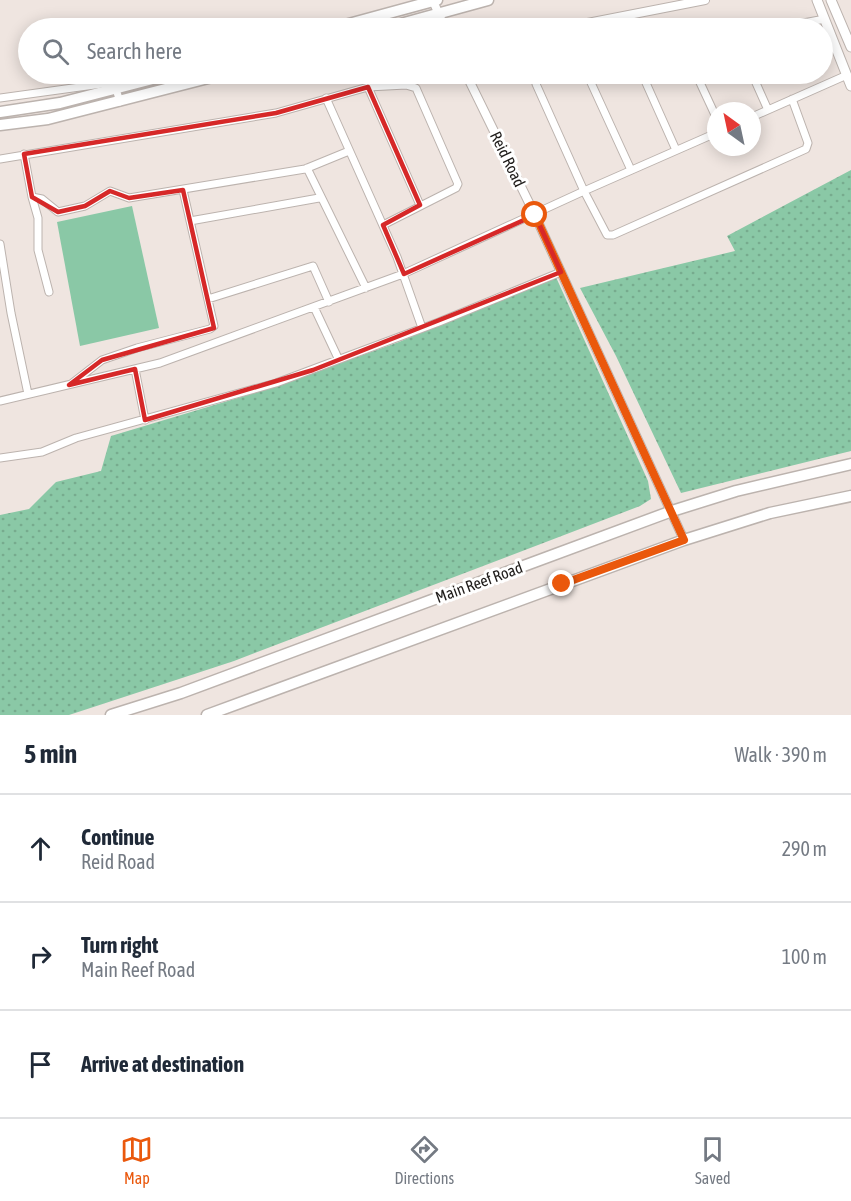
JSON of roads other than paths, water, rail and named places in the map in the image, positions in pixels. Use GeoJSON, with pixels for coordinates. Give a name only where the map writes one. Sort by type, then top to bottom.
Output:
{"type":"FeatureCollection","features":[{"type":"Feature","properties":{"kind":"main road"},"geometry":{"type":"LineString","coordinates":[[423,18],[488,0]]}},
{"type":"Feature","properties":{"kind":"main road"},"geometry":{"type":"LineString","coordinates":[[817,0],[825,18]]}},
{"type":"Feature","properties":{"kind":"main road"},"geometry":{"type":"LineString","coordinates":[[831,0],[851,47]]}},
{"type":"Feature","properties":{"kind":"main road"},"geometry":{"type":"LineString","coordinates":[[371,18],[435,1]]}},
{"type":"Feature","properties":{"kind":"main road"},"geometry":{"type":"LineString","coordinates":[[833,39],[851,86]]}},
{"type":"Feature","properties":{"kind":"main road"},"geometry":{"type":"LineString","coordinates":[[0,112],[60,103],[135,84]]}},
{"type":"Feature","properties":{"kind":"main road"},"geometry":{"type":"LineString","coordinates":[[0,125],[39,121],[187,84]]}},
{"type":"Feature","properties":{"kind":"main road","name":"Main Reef Road"},"geometry":{"type":"LineString","coordinates":[[111,715],[181,693],[672,511],[736,491],[851,464]]}},
{"type":"Feature","properties":{"kind":"main road","name":"Main Reef Road"},"geometry":{"type":"LineString","coordinates":[[207,715],[684,540],[770,513],[851,496]]}},
{"type":"Feature","properties":{"kind":"street"},"geometry":{"type":"LineString","coordinates":[[613,18],[705,0]]}},
{"type":"Feature","properties":{"kind":"street"},"geometry":{"type":"LineString","coordinates":[[435,1],[440,18]]}},
{"type":"Feature","properties":{"kind":"street"},"geometry":{"type":"LineString","coordinates":[[833,81],[847,75]]}},
{"type":"Feature","properties":{"kind":"street"},"geometry":{"type":"LineString","coordinates":[[0,98],[18,98],[95,84]]}},
{"type":"Feature","properties":{"kind":"street"},"geometry":{"type":"LineString","coordinates":[[109,84],[116,89],[120,102]]}},
{"type":"Feature","properties":{"kind":"street","name":"Reid Road"},"geometry":{"type":"LineString","coordinates":[[471,84],[535,215],[684,540]]}},
{"type":"Feature","properties":{"kind":"street"},"geometry":{"type":"LineString","coordinates":[[536,84],[584,191],[607,235],[613,235],[806,149],[808,143],[792,99]]}},
{"type":"Feature","properties":{"kind":"street"},"geometry":{"type":"LineString","coordinates":[[592,84],[631,170]]}},
{"type":"Feature","properties":{"kind":"street"},"geometry":{"type":"LineString","coordinates":[[646,84],[676,150]]}},
{"type":"Feature","properties":{"kind":"street"},"geometry":{"type":"LineString","coordinates":[[701,84],[709,102]]}},
{"type":"Feature","properties":{"kind":"street"},"geometry":{"type":"LineString","coordinates":[[756,84],[768,110]]}},
{"type":"Feature","properties":{"kind":"street"},"geometry":{"type":"LineString","coordinates":[[761,113],[826,84]]}},
{"type":"Feature","properties":{"kind":"street"},"geometry":{"type":"LineString","coordinates":[[0,159],[276,113],[368,87],[410,86],[416,88],[425,105],[458,184],[456,188],[383,225]]}},
{"type":"Feature","properties":{"kind":"street"},"geometry":{"type":"LineString","coordinates":[[368,87],[420,205]]}},
{"type":"Feature","properties":{"kind":"street"},"geometry":{"type":"LineString","coordinates":[[326,98],[404,274],[421,325]]}},
{"type":"Feature","properties":{"kind":"street"},"geometry":{"type":"LineString","coordinates":[[0,401],[160,363],[404,274],[707,137]]}},
{"type":"Feature","properties":{"kind":"street"},"geometry":{"type":"LineString","coordinates":[[32,197],[42,199],[58,212],[84,206],[111,191],[129,198],[183,190],[307,168],[349,151]]}},
{"type":"Feature","properties":{"kind":"street"},"geometry":{"type":"LineString","coordinates":[[24,154],[38,218],[39,250],[49,292]]}},
{"type":"Feature","properties":{"kind":"street"},"geometry":{"type":"LineString","coordinates":[[307,168],[319,198],[366,288]]}},
{"type":"Feature","properties":{"kind":"street"},"geometry":{"type":"LineString","coordinates":[[69,386],[102,360],[214,326],[183,190]]}},
{"type":"Feature","properties":{"kind":"street"},"geometry":{"type":"LineString","coordinates":[[190,220],[319,198]]}},
{"type":"Feature","properties":{"kind":"street"},"geometry":{"type":"LineString","coordinates":[[0,244],[28,394]]}},
{"type":"Feature","properties":{"kind":"street"},"geometry":{"type":"LineString","coordinates":[[208,299],[313,267],[329,302]]}},
{"type":"Feature","properties":{"kind":"street"},"geometry":{"type":"LineString","coordinates":[[0,458],[42,452],[76,438],[276,383],[439,322],[561,272]]}},
{"type":"Feature","properties":{"kind":"street"},"geometry":{"type":"LineString","coordinates":[[0,298],[8,295]]}},
{"type":"Feature","properties":{"kind":"street"},"geometry":{"type":"LineString","coordinates":[[315,307],[338,358]]}},
{"type":"Feature","properties":{"kind":"street"},"geometry":{"type":"LineString","coordinates":[[135,369],[145,420]]}}]}
